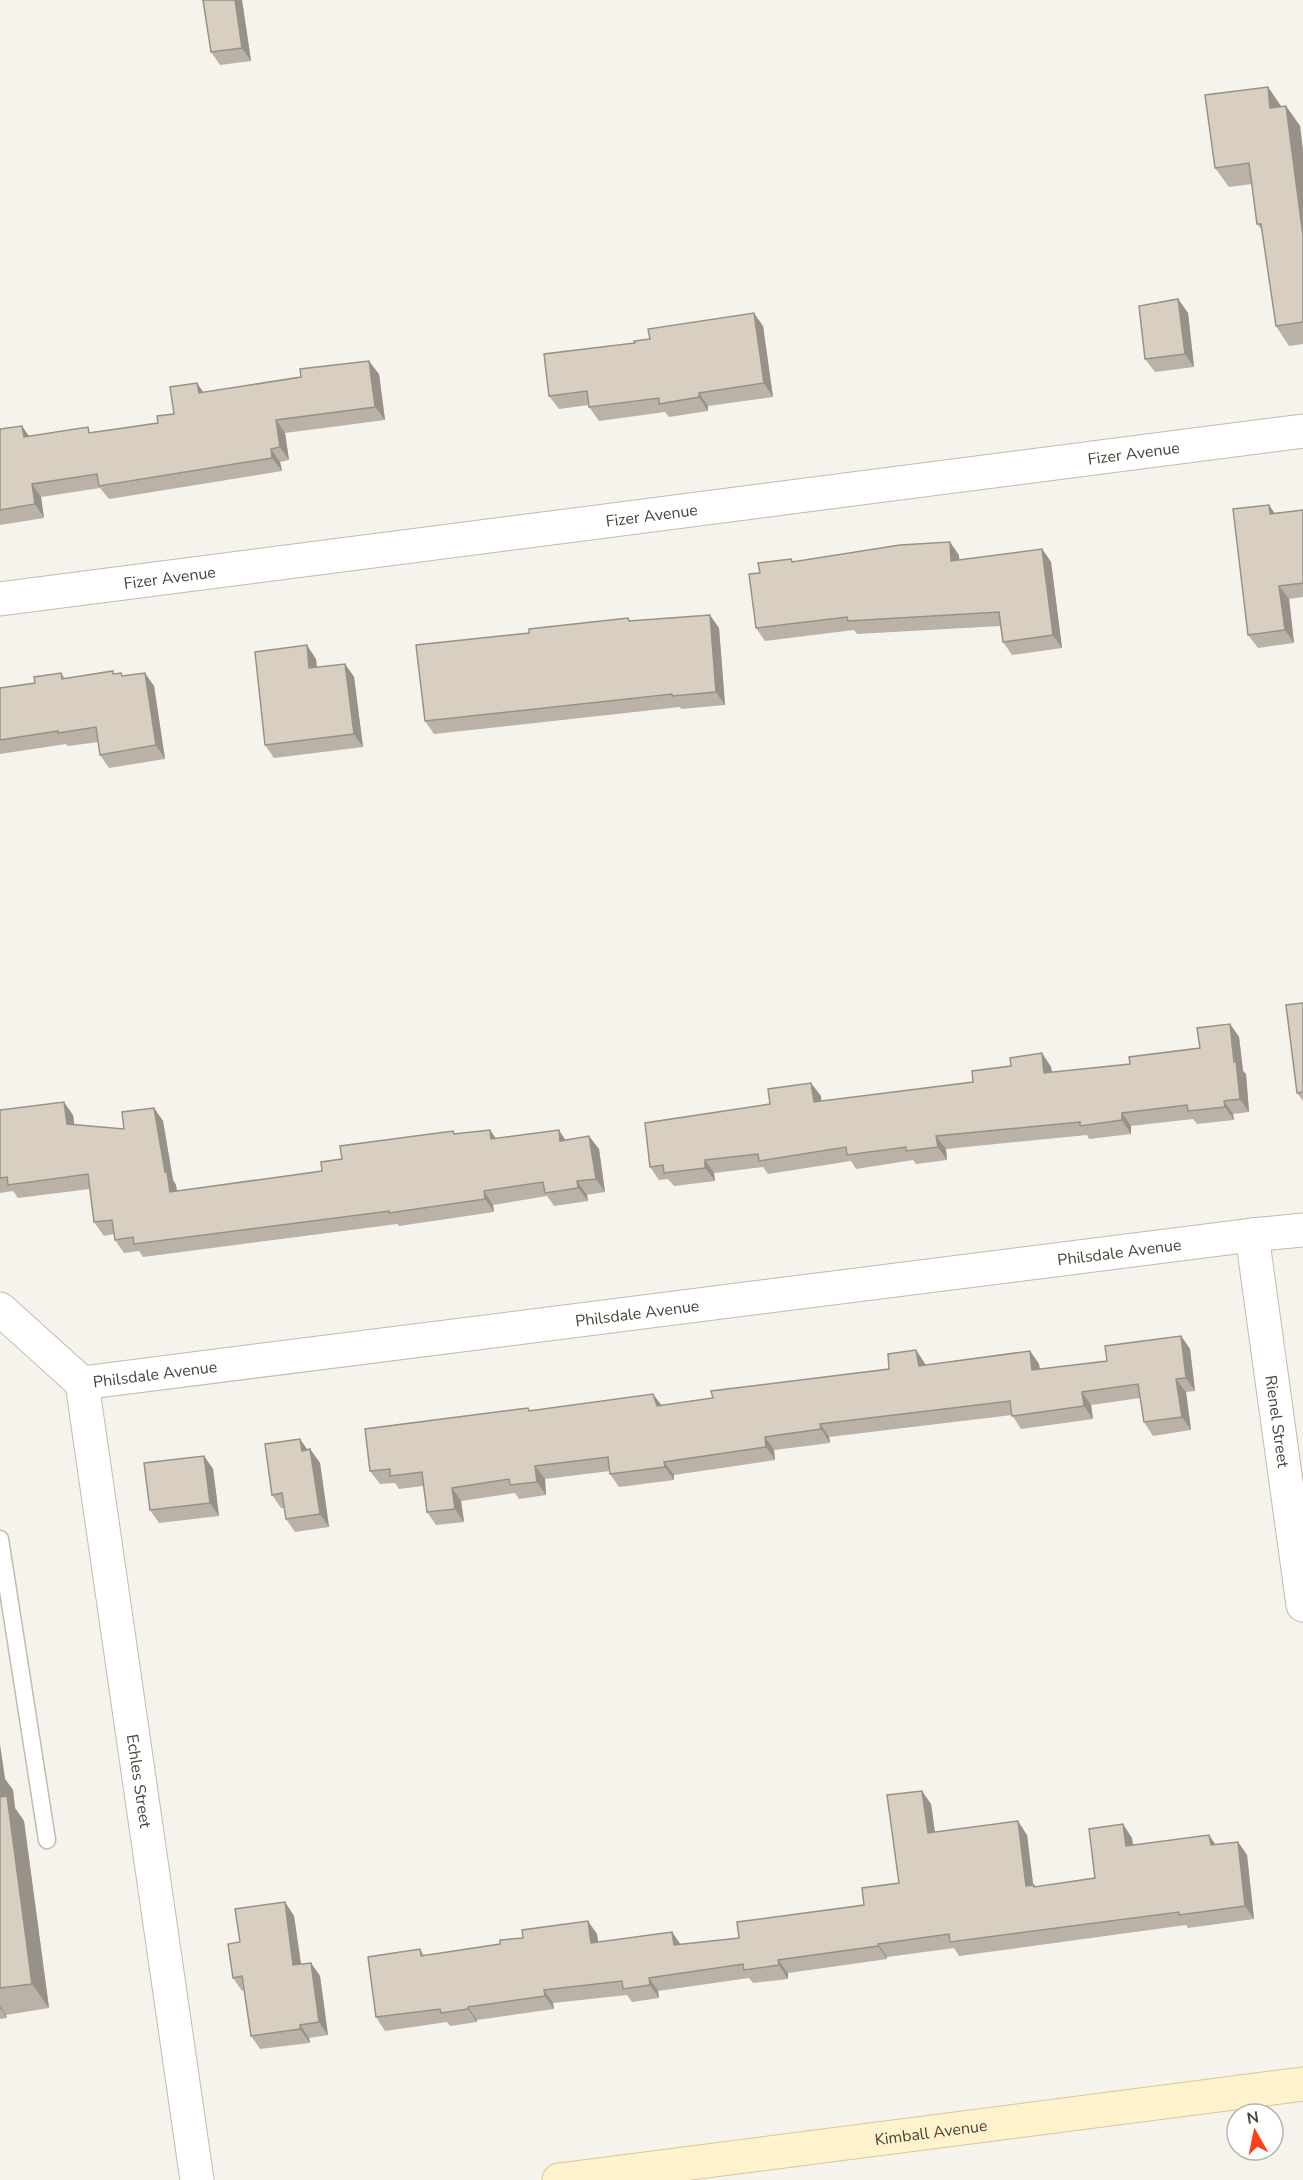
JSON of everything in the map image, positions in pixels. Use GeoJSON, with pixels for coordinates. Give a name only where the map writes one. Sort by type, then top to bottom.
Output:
{"type":"FeatureCollection","features":[{"type":"Feature","properties":{"kind":"main road","name":"Kimball Avenue"},"geometry":{"type":"LineString","coordinates":[[559,2180],[1303,2085]]}},
{"type":"Feature","properties":{"kind":"street","name":"Fizer Avenue"},"geometry":{"type":"LineString","coordinates":[[0,599],[1303,430]]}},
{"type":"Feature","properties":{"kind":"street","name":"Philsdale Avenue"},"geometry":{"type":"LineString","coordinates":[[0,1309],[82,1383],[1303,1230]]}},
{"type":"Feature","properties":{"kind":"street","name":"Rienel Street"},"geometry":{"type":"LineString","coordinates":[[1252,1235],[1303,1605]]}},
{"type":"Feature","properties":{"kind":"street","name":"Echles Street"},"geometry":{"type":"LineString","coordinates":[[82,1383],[197,2180]]}},
{"type":"Feature","properties":{"kind":"lane"},"geometry":{"type":"LineString","coordinates":[[0,1539],[47,1840]]}},
{"type":"Feature","properties":{"kind":"building"},"geometry":{"type":"Polygon","coordinates":[[[203,0],[235,0],[242,48],[211,52],[203,0]]]}},
{"type":"Feature","properties":{"kind":"building"},"geometry":{"type":"Polygon","coordinates":[[[1268,87],[1270,108],[1286,106],[1303,236],[1303,322],[1276,326],[1261,224],[1257,224],[1249,163],[1215,168],[1205,95],[1268,87]]]}},
{"type":"Feature","properties":{"kind":"building"},"geometry":{"type":"Polygon","coordinates":[[[1178,299],[1185,354],[1145,359],[1139,306],[1178,299]]]}},
{"type":"Feature","properties":{"kind":"building"},"geometry":{"type":"Polygon","coordinates":[[[754,313],[764,383],[699,393],[699,397],[659,404],[659,398],[589,407],[587,391],[549,396],[544,354],[635,343],[634,341],[650,339],[648,329],[754,313]]]}},
{"type":"Feature","properties":{"kind":"building"},"geometry":{"type":"Polygon","coordinates":[[[369,361],[375,407],[276,420],[280,447],[271,449],[272,458],[99,486],[97,474],[32,484],[35,504],[0,510],[0,429],[22,426],[24,437],[88,427],[89,433],[158,423],[157,416],[174,414],[170,387],[197,383],[199,393],[301,377],[300,369],[369,361]]]}},
{"type":"Feature","properties":{"kind":"building"},"geometry":{"type":"Polygon","coordinates":[[[1269,505],[1270,514],[1303,510],[1303,583],[1279,586],[1285,630],[1248,635],[1233,509],[1269,505]]]}},
{"type":"Feature","properties":{"kind":"building"},"geometry":{"type":"Polygon","coordinates":[[[950,542],[951,561],[1042,549],[1053,635],[1003,642],[999,612],[848,621],[847,617],[756,628],[749,574],[760,573],[758,563],[791,559],[792,562],[900,545],[950,542]]]}},
{"type":"Feature","properties":{"kind":"building"},"geometry":{"type":"Polygon","coordinates":[[[710,615],[716,692],[672,696],[672,694],[425,721],[416,645],[529,633],[529,629],[628,618],[629,621],[710,615]]]}},
{"type":"Feature","properties":{"kind":"building"},"geometry":{"type":"Polygon","coordinates":[[[307,645],[309,668],[345,664],[354,734],[265,745],[255,652],[307,645]]]}},
{"type":"Feature","properties":{"kind":"building"},"geometry":{"type":"Polygon","coordinates":[[[113,671],[113,674],[121,673],[122,676],[145,673],[156,745],[100,755],[96,727],[0,740],[0,688],[35,683],[34,677],[61,673],[62,679],[113,671]]]}},
{"type":"Feature","properties":{"kind":"building"},"geometry":{"type":"Polygon","coordinates":[[[1303,1003],[1303,1092],[1297,1093],[1286,1005],[1303,1003]]]}},
{"type":"Feature","properties":{"kind":"building"},"geometry":{"type":"Polygon","coordinates":[[[1230,1024],[1240,1099],[1224,1101],[1225,1107],[1188,1111],[1187,1105],[1122,1113],[1122,1120],[1080,1126],[1080,1122],[936,1136],[938,1147],[906,1151],[906,1147],[847,1155],[846,1147],[759,1161],[758,1154],[705,1160],[705,1168],[664,1173],[663,1165],[650,1167],[645,1123],[770,1104],[768,1089],[811,1083],[814,1102],[973,1082],[972,1071],[1011,1066],[1010,1058],[1042,1053],[1044,1073],[1130,1064],[1129,1057],[1200,1048],[1197,1028],[1230,1024]]]}},
{"type":"Feature","properties":{"kind":"building"},"geometry":{"type":"Polygon","coordinates":[[[64,1102],[67,1124],[124,1129],[122,1112],[154,1108],[170,1192],[322,1171],[321,1162],[342,1159],[340,1146],[453,1131],[454,1134],[490,1130],[491,1139],[559,1130],[560,1141],[589,1136],[596,1179],[577,1181],[578,1188],[545,1193],[543,1182],[484,1191],[485,1199],[134,1244],[133,1237],[115,1240],[112,1220],[94,1222],[88,1174],[8,1185],[7,1177],[0,1178],[0,1110],[64,1102]]]}},
{"type":"Feature","properties":{"kind":"building"},"geometry":{"type":"Polygon","coordinates":[[[1181,1336],[1186,1378],[1176,1379],[1182,1417],[1144,1422],[1138,1384],[1082,1392],[1084,1406],[1012,1416],[1010,1401],[820,1424],[821,1429],[765,1437],[766,1447],[664,1462],[665,1467],[610,1474],[608,1457],[535,1466],[537,1482],[510,1485],[509,1479],[452,1488],[455,1509],[427,1512],[422,1472],[390,1476],[390,1469],[370,1471],[365,1429],[528,1408],[529,1411],[653,1394],[657,1406],[713,1398],[711,1391],[889,1369],[888,1354],[916,1350],[919,1366],[1030,1351],[1032,1370],[1107,1361],[1105,1346],[1181,1336]]]}},
{"type":"Feature","properties":{"kind":"building"},"geometry":{"type":"Polygon","coordinates":[[[300,1439],[302,1451],[310,1449],[320,1514],[286,1519],[282,1493],[272,1495],[265,1444],[300,1439]]]}},
{"type":"Feature","properties":{"kind":"building"},"geometry":{"type":"Polygon","coordinates":[[[204,1456],[210,1503],[150,1510],[144,1463],[204,1456]]]}},
{"type":"Feature","properties":{"kind":"building"},"geometry":{"type":"Polygon","coordinates":[[[922,1791],[928,1833],[1018,1821],[1026,1886],[1034,1885],[1034,1887],[1095,1878],[1089,1829],[1123,1824],[1126,1846],[1209,1835],[1211,1845],[1238,1842],[1245,1906],[1179,1915],[1179,1912],[950,1942],[949,1934],[778,1960],[779,1965],[744,1970],[743,1964],[649,1978],[650,1985],[623,1989],[622,1981],[544,1990],[545,1996],[441,2013],[440,2009],[376,2017],[368,1957],[420,1949],[421,1956],[500,1944],[500,1940],[523,1938],[522,1930],[588,1921],[591,1943],[672,1932],[674,1945],[739,1938],[737,1922],[864,1905],[862,1888],[899,1883],[887,1795],[922,1791]]]}},
{"type":"Feature","properties":{"kind":"building"},"geometry":{"type":"Polygon","coordinates":[[[7,1796],[32,1984],[0,1988],[0,1797],[7,1796]]]}},
{"type":"Feature","properties":{"kind":"building"},"geometry":{"type":"Polygon","coordinates":[[[285,1902],[293,1965],[311,1963],[319,2022],[300,2025],[300,2029],[251,2036],[242,1976],[233,1978],[228,1944],[240,1942],[235,1909],[285,1902]]]}}]}
